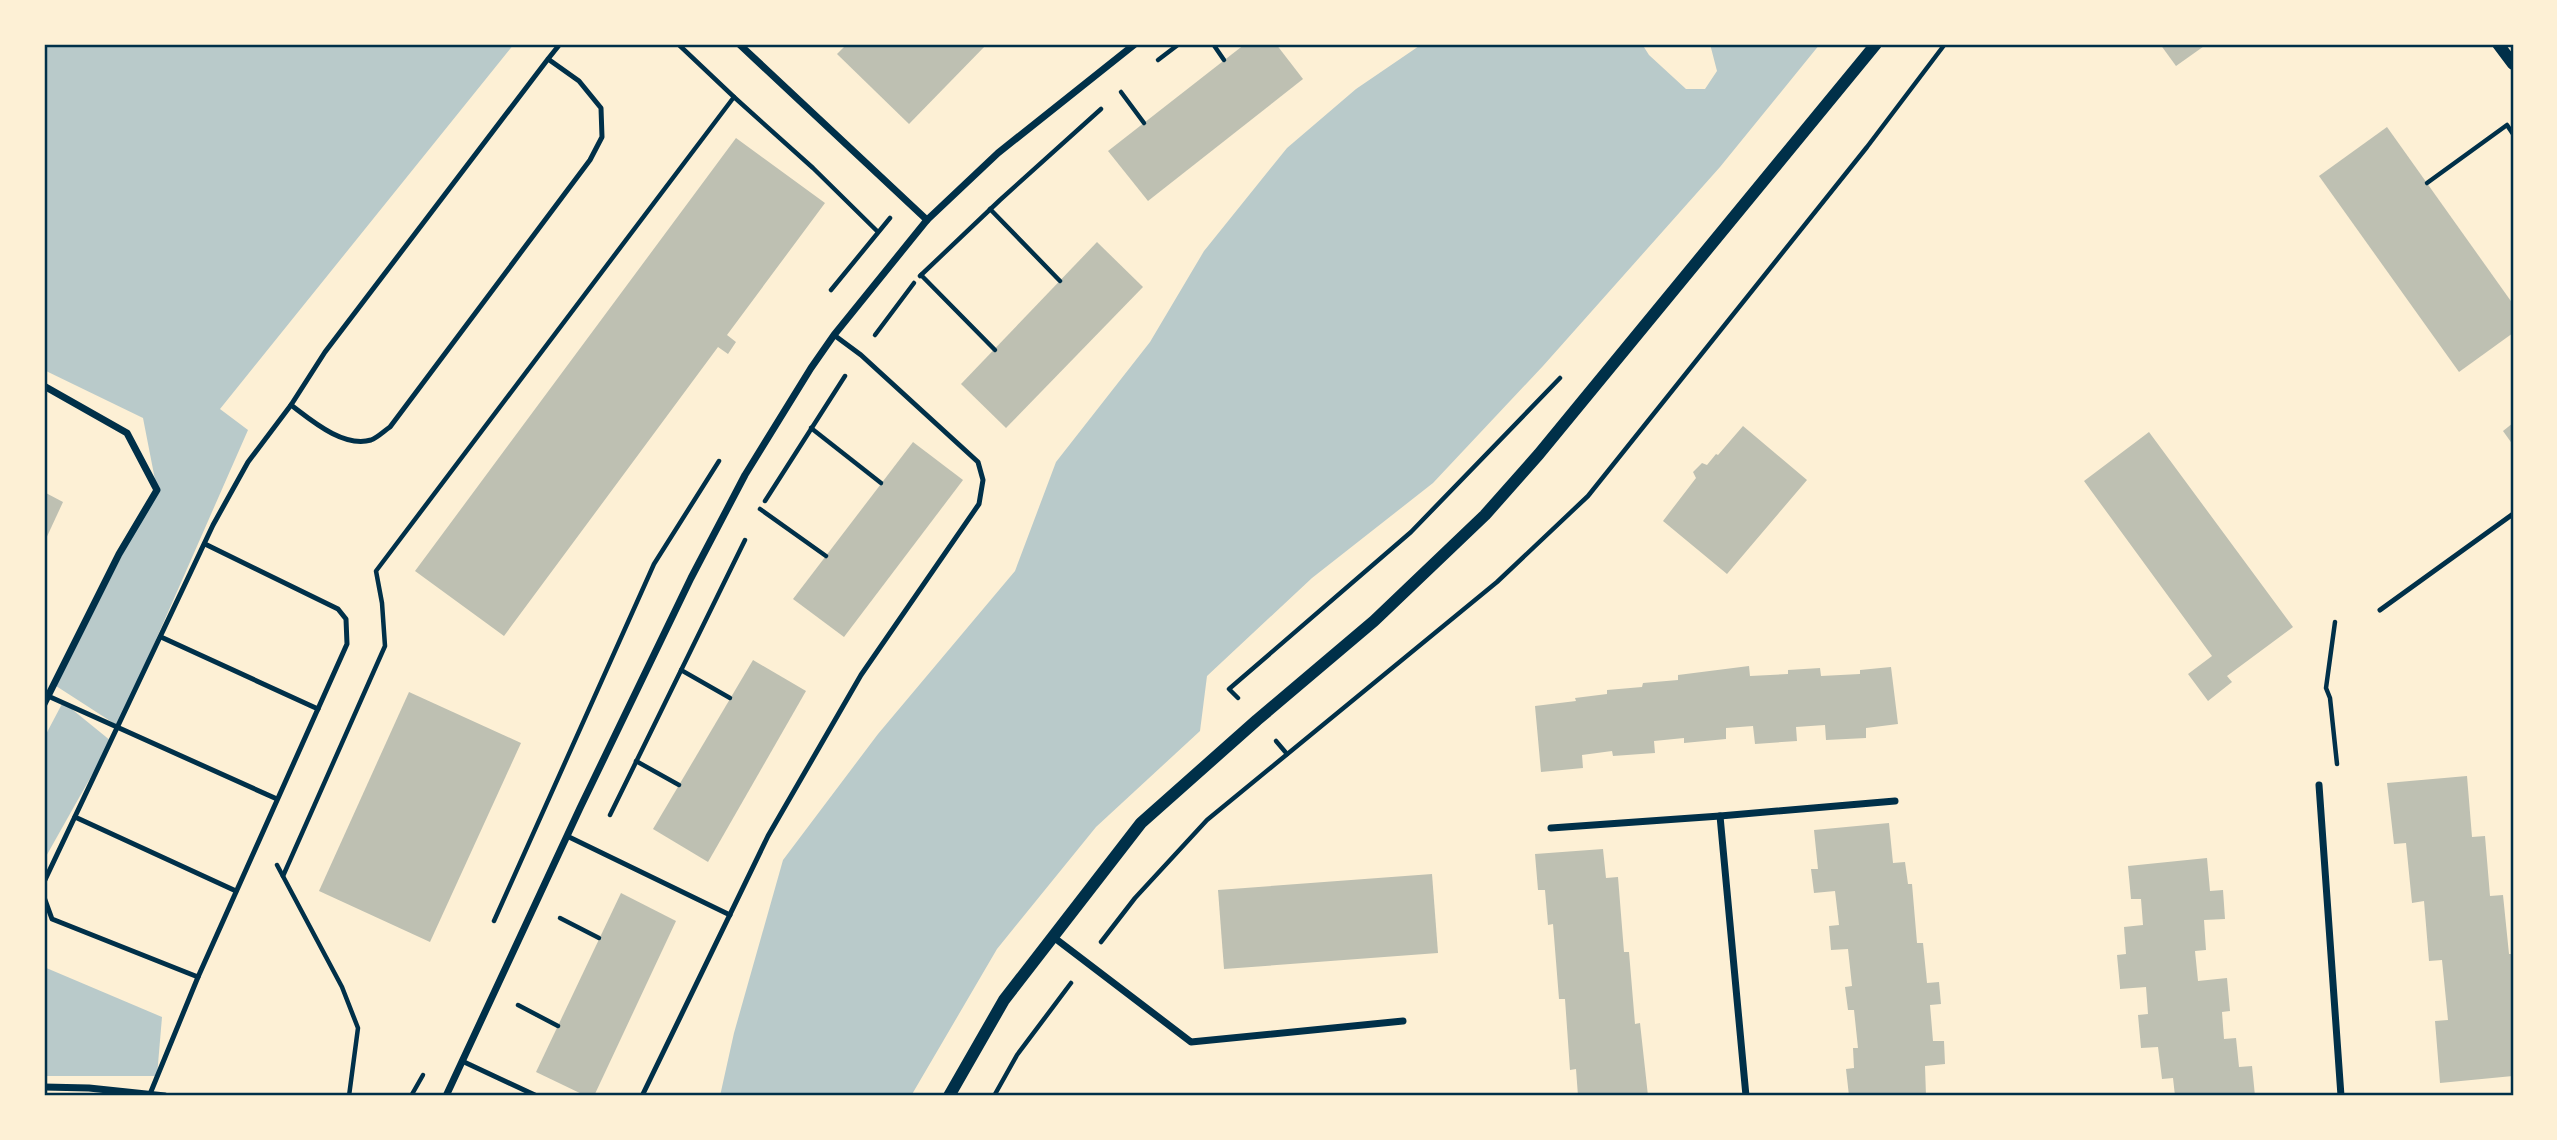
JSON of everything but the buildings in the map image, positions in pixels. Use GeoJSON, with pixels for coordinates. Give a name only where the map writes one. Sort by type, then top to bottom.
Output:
{"type":"FeatureCollection","features":[{"type":"Feature","properties":{"kind":"street"},"geometry":{"type":"LineString","coordinates":[[739,44],[927,220]]}},
{"type":"Feature","properties":{"kind":"street"},"geometry":{"type":"LineString","coordinates":[[446,1096],[691,578],[745,475],[834,335],[927,220],[998,153],[1135,44]]}},
{"type":"Feature","properties":{"kind":"street"},"geometry":{"type":"LineString","coordinates":[[949,1096],[1004,1000],[1141,823],[1374,621],[1485,515],[1548,444],[1876,44]]}},
{"type":"Feature","properties":{"kind":"street"},"geometry":{"type":"LineString","coordinates":[[2498,44],[2513,64]]}},
{"type":"Feature","properties":{"kind":"street"},"geometry":{"type":"LineString","coordinates":[[44,386],[127,433],[158,490],[119,554],[44,704]]}},
{"type":"Feature","properties":{"kind":"street"},"geometry":{"type":"LineString","coordinates":[[2319,785],[2341,1096]]}},
{"type":"Feature","properties":{"kind":"street"},"geometry":{"type":"LineString","coordinates":[[1551,828],[1895,801]]}},
{"type":"Feature","properties":{"kind":"street"},"geometry":{"type":"LineString","coordinates":[[1720,816],[1746,1096]]}},
{"type":"Feature","properties":{"kind":"street"},"geometry":{"type":"LineString","coordinates":[[1052,936],[1191,1042],[1403,1021]]}},
{"type":"Feature","properties":{"kind":"street"},"geometry":{"type":"LineString","coordinates":[[44,1087],[89,1088],[165,1096]]}},
{"type":"Feature","properties":{"kind":"lane"},"geometry":{"type":"LineString","coordinates":[[44,882],[205,544],[248,462],[291,405],[325,352],[559,44]]}},
{"type":"Feature","properties":{"kind":"lane"},"geometry":{"type":"LineString","coordinates":[[291,405],[349,441],[372,440],[390,428],[590,160],[602,137],[601,108],[579,81],[548,59]]}},
{"type":"Feature","properties":{"kind":"lane"},"geometry":{"type":"LineString","coordinates":[[642,1096],[768,836],[861,675],[979,504],[983,480],[978,462],[861,355],[834,335]]}},
{"type":"Feature","properties":{"kind":"lane"},"geometry":{"type":"LineString","coordinates":[[2380,610],[2513,514]]}},
{"type":"Feature","properties":{"kind":"lane"},"geometry":{"type":"LineString","coordinates":[[150,1094],[198,977],[347,644],[346,619],[338,609],[205,544]]}},
{"type":"Feature","properties":{"kind":"lane"},"geometry":{"type":"LineString","coordinates":[[161,637],[318,709]]}},
{"type":"Feature","properties":{"kind":"lane"},"geometry":{"type":"LineString","coordinates":[[48,696],[277,799]]}},
{"type":"Feature","properties":{"kind":"lane"},"geometry":{"type":"LineString","coordinates":[[75,817],[236,891]]}},
{"type":"Feature","properties":{"kind":"lane"},"geometry":{"type":"LineString","coordinates":[[567,836],[730,915]]}},
{"type":"Feature","properties":{"kind":"lane"},"geometry":{"type":"LineString","coordinates":[[44,897],[52,919],[198,977]]}},
{"type":"Feature","properties":{"kind":"lane"},"geometry":{"type":"LineString","coordinates":[[462,1061],[537,1096]]}},
{"type":"Feature","properties":{"kind":"path"},"geometry":{"type":"LineString","coordinates":[[678,44],[813,168],[878,232]]}},
{"type":"Feature","properties":{"kind":"path"},"geometry":{"type":"LineString","coordinates":[[1152,65],[1179,44]]}},
{"type":"Feature","properties":{"kind":"path"},"geometry":{"type":"LineString","coordinates":[[1213,44],[1224,60]]}},
{"type":"Feature","properties":{"kind":"path"},"geometry":{"type":"LineString","coordinates":[[994,1096],[1017,1055],[1135,898],[1207,820],[1497,582],[1588,496],[1867,147],[1945,44]]}},
{"type":"Feature","properties":{"kind":"path"},"geometry":{"type":"LineString","coordinates":[[754,522],[811,428],[920,275],[1128,85]]}},
{"type":"Feature","properties":{"kind":"path"},"geometry":{"type":"LineString","coordinates":[[1121,92],[1144,123]]}},
{"type":"Feature","properties":{"kind":"path"},"geometry":{"type":"LineString","coordinates":[[283,876],[385,646],[382,603],[376,571],[734,97]]}},
{"type":"Feature","properties":{"kind":"path"},"geometry":{"type":"LineString","coordinates":[[2427,183],[2507,125],[2513,134]]}},
{"type":"Feature","properties":{"kind":"path"},"geometry":{"type":"LineString","coordinates":[[990,209],[1060,281]]}},
{"type":"Feature","properties":{"kind":"path"},"geometry":{"type":"LineString","coordinates":[[920,275],[995,350]]}},
{"type":"Feature","properties":{"kind":"path"},"geometry":{"type":"LineString","coordinates":[[1287,754],[1229,689],[1411,532],[1569,367]]}},
{"type":"Feature","properties":{"kind":"path"},"geometry":{"type":"LineString","coordinates":[[811,428],[881,483]]}},
{"type":"Feature","properties":{"kind":"path"},"geometry":{"type":"LineString","coordinates":[[760,509],[826,556]]}},
{"type":"Feature","properties":{"kind":"path"},"geometry":{"type":"LineString","coordinates":[[594,848],[748,534]]}},
{"type":"Feature","properties":{"kind":"path"},"geometry":{"type":"LineString","coordinates":[[2326,688],[2335,622]]}},
{"type":"Feature","properties":{"kind":"path"},"geometry":{"type":"LineString","coordinates":[[681,670],[730,698]]}},
{"type":"Feature","properties":{"kind":"path"},"geometry":{"type":"LineString","coordinates":[[636,761],[679,785]]}},
{"type":"Feature","properties":{"kind":"path"},"geometry":{"type":"LineString","coordinates":[[255,850],[273,858],[342,987],[358,1028],[349,1096]]}},
{"type":"Feature","properties":{"kind":"path"},"geometry":{"type":"LineString","coordinates":[[566,907],[560,918],[599,938]]}},
{"type":"Feature","properties":{"kind":"path"},"geometry":{"type":"LineString","coordinates":[[513,1016],[524,993]]}},
{"type":"Feature","properties":{"kind":"path"},"geometry":{"type":"LineString","coordinates":[[518,1005],[558,1026]]}},
{"type":"Feature","properties":{"kind":"shaded area"},"geometry":{"type":"Polygon","coordinates":[[[44,44],[514,44],[220,409],[248,430],[118,726],[53,684],[157,490],[143,418],[44,370],[44,44]]]}},
{"type":"Feature","properties":{"kind":"shaded area"},"geometry":{"type":"Polygon","coordinates":[[[1422,44],[1642,44],[1649,55],[1686,89],[1705,89],[1717,71],[1710,44],[1820,44],[1720,167],[1543,366],[1433,483],[1312,578],[1207,676],[1200,731],[1096,827],[997,949],[911,1096],[720,1096],[734,1033],[783,860],[878,734],[1015,571],[1056,462],[1150,342],[1204,251],[1287,148],[1356,89],[1422,44]]]}},
{"type":"Feature","properties":{"kind":"shaded area"},"geometry":{"type":"Polygon","coordinates":[[[63,702],[111,741],[44,860],[44,738],[63,702]]]}},
{"type":"Feature","properties":{"kind":"shaded area"},"geometry":{"type":"Polygon","coordinates":[[[44,967],[162,1017],[157,1076],[44,1076],[44,967]]]}}]}
